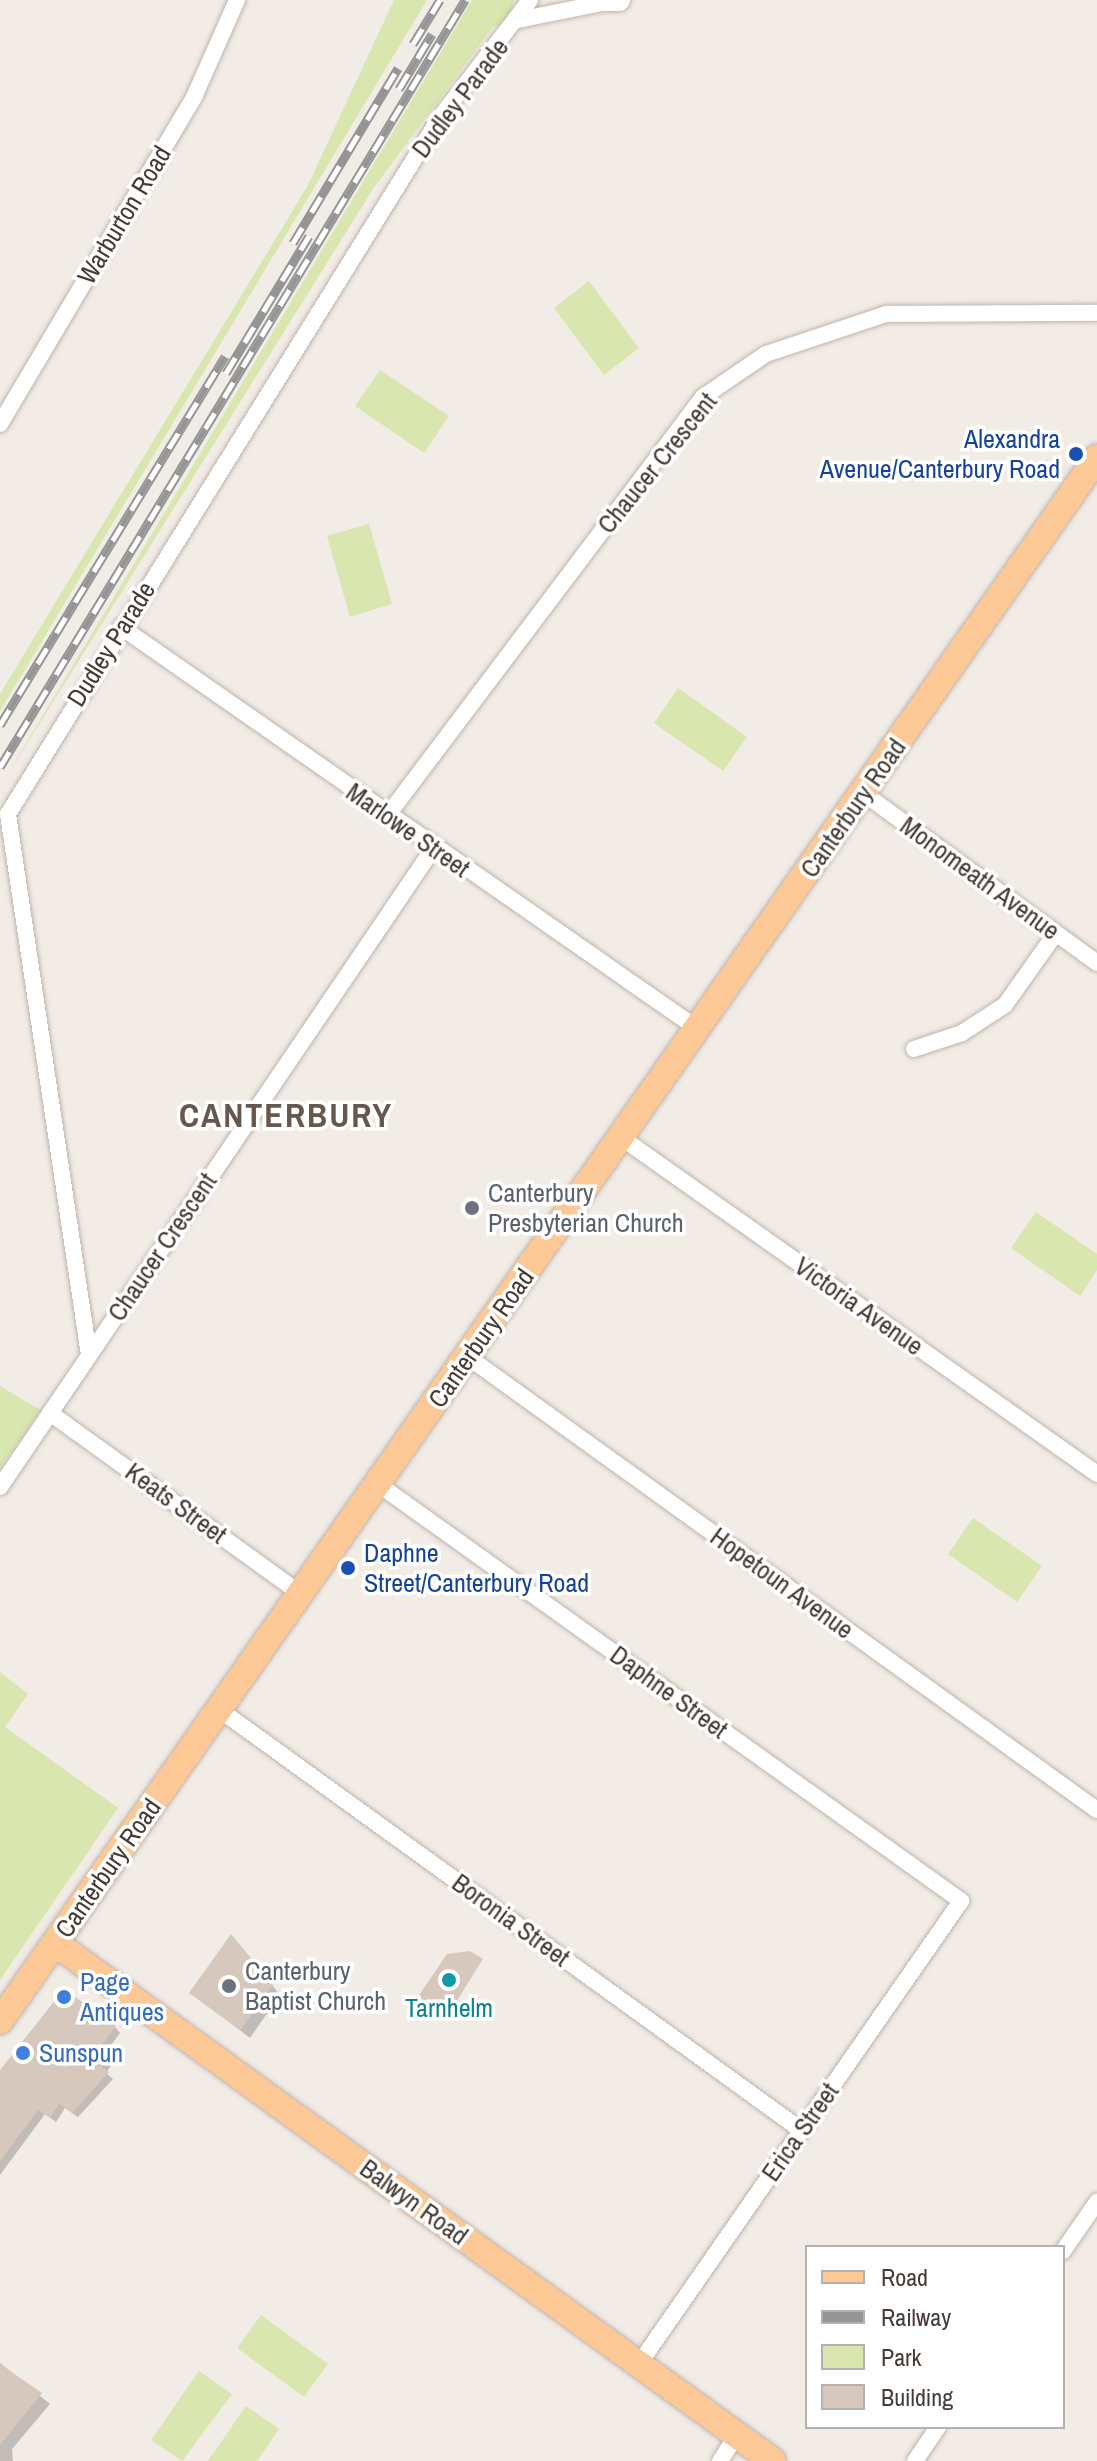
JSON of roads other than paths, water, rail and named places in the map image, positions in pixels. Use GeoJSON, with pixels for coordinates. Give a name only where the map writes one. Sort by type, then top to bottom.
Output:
{"type":"FeatureCollection","features":[{"type":"Feature","properties":{"kind":"main road","name":"Canterbury Road"},"geometry":{"type":"LineString","coordinates":[[0,2021],[1097,458]]}},
{"type":"Feature","properties":{"kind":"main road","name":"Balwyn Road"},"geometry":{"type":"LineString","coordinates":[[55,1943],[773,2461]]}},
{"type":"Feature","properties":{"kind":"street","name":"Warburton Road"},"geometry":{"type":"LineString","coordinates":[[0,424],[195,95],[237,0]]}},
{"type":"Feature","properties":{"kind":"street","name":"Dudley Parade"},"geometry":{"type":"LineString","coordinates":[[89,1355],[8,814],[121,627],[441,116],[518,20],[530,0]]}},
{"type":"Feature","properties":{"kind":"street","name":"Dudley Parade"},"geometry":{"type":"LineString","coordinates":[[518,20],[608,1]]}},
{"type":"Feature","properties":{"kind":"street","name":"Chaucer Crescent"},"geometry":{"type":"LineString","coordinates":[[387,816],[703,397],[766,354],[886,314],[1097,313]]}},
{"type":"Feature","properties":{"kind":"street","name":"Marlowe Street"},"geometry":{"type":"LineString","coordinates":[[121,627],[433,849],[698,1029]]}},
{"type":"Feature","properties":{"kind":"street","name":"Monomeath Avenue"},"geometry":{"type":"LineString","coordinates":[[863,793],[1097,963]]}},
{"type":"Feature","properties":{"kind":"street","name":"Chaucer Crescent"},"geometry":{"type":"LineString","coordinates":[[0,1487],[433,849]]}},
{"type":"Feature","properties":{"kind":"street"},"geometry":{"type":"LineString","coordinates":[[914,1049],[962,1033],[1005,1005],[1056,933]]}},
{"type":"Feature","properties":{"kind":"street","name":"Victoria Avenue"},"geometry":{"type":"LineString","coordinates":[[622,1138],[1097,1474]]}},
{"type":"Feature","properties":{"kind":"street","name":"Hopetoun Avenue"},"geometry":{"type":"LineString","coordinates":[[468,1357],[1097,1810]]}},
{"type":"Feature","properties":{"kind":"street","name":"Keats Street"},"geometry":{"type":"LineString","coordinates":[[50,1413],[301,1594]]}},
{"type":"Feature","properties":{"kind":"street","name":"Daphne Street"},"geometry":{"type":"LineString","coordinates":[[378,1484],[961,1901]]}},
{"type":"Feature","properties":{"kind":"street","name":"Boronia Street"},"geometry":{"type":"LineString","coordinates":[[220,1710],[801,2130]]}},
{"type":"Feature","properties":{"kind":"street","name":"Erica Street"},"geometry":{"type":"LineString","coordinates":[[639,2364],[961,1901]]}},
{"type":"Feature","properties":{"kind":"street"},"geometry":{"type":"LineString","coordinates":[[1065,2248],[1097,2202]]}},
{"type":"Feature","properties":{"kind":"street"},"geometry":{"type":"LineString","coordinates":[[915,2461],[937,2429]]}},
{"type":"Feature","properties":{"kind":"street"},"geometry":{"type":"LineString","coordinates":[[720,2461],[737,2435]]}},
{"type":"Feature","properties":{"kind":"railway"},"geometry":{"type":"LineString","coordinates":[[413,44],[440,0]]}},
{"type":"Feature","properties":{"kind":"railway"},"geometry":{"type":"LineString","coordinates":[[0,767],[465,0]]}},
{"type":"Feature","properties":{"kind":"railway"},"geometry":{"type":"LineString","coordinates":[[399,89],[432,34]]}},
{"type":"Feature","properties":{"kind":"railway"},"geometry":{"type":"LineString","coordinates":[[293,243],[398,68]]}},
{"type":"Feature","properties":{"kind":"railway"},"geometry":{"type":"LineString","coordinates":[[226,373],[309,236]]}},
{"type":"Feature","properties":{"kind":"railway"},"geometry":{"type":"LineString","coordinates":[[0,725],[225,356]]}},
{"type":"Feature","properties":{"kind":"place","name":"Alexandra Avenue/Canterbury Road"},"geometry":{"type":"Point","coordinates":[1076,454]}},
{"type":"Feature","properties":{"kind":"place","name":"Canterbury Presbyterian Church"},"geometry":{"type":"Point","coordinates":[472,1208]}},
{"type":"Feature","properties":{"kind":"place","name":"Daphne Street/Canterbury Road"},"geometry":{"type":"Point","coordinates":[348,1568]}},
{"type":"Feature","properties":{"kind":"place","name":"Tarnhelm"},"geometry":{"type":"Point","coordinates":[449,1980]}},
{"type":"Feature","properties":{"kind":"place","name":"Canterbury Baptist Church"},"geometry":{"type":"Point","coordinates":[229,1986]}},
{"type":"Feature","properties":{"kind":"place","name":"Page Antiques"},"geometry":{"type":"Point","coordinates":[64,1997]}},
{"type":"Feature","properties":{"kind":"place","name":"Sunspun"},"geometry":{"type":"Point","coordinates":[23,2053]}},
{"type":"Feature","properties":{"kind":"district","name":"CANTERBURY"},"geometry":{"type":"Point","coordinates":[286,1116]}}]}
